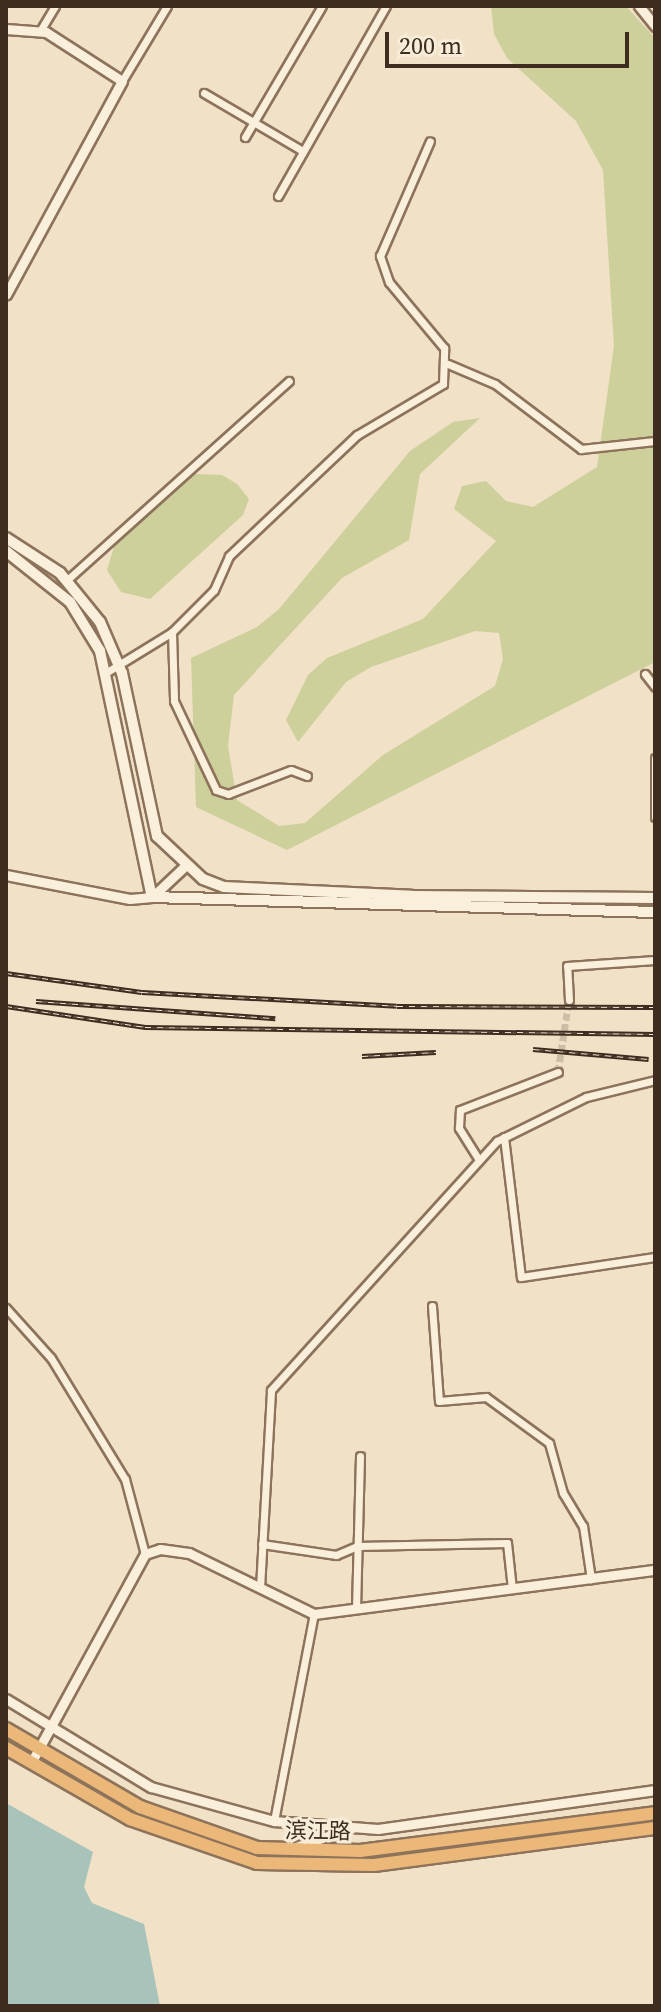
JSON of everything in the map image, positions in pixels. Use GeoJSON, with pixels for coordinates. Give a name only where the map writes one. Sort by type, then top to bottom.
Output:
{"type":"FeatureCollection","features":[{"type":"Feature","properties":{"kind":"highway","name":"滨江路"},"geometry":{"type":"LineString","coordinates":[[6,1729],[188,1828],[284,1851],[360,1851],[655,1813]]}},
{"type":"Feature","properties":{"kind":"highway","name":"滨江路"},"geometry":{"type":"LineString","coordinates":[[6,1748],[130,1819],[257,1863],[374,1865],[655,1828]]}},
{"type":"Feature","properties":{"kind":"main road"},"geometry":{"type":"LineString","coordinates":[[6,538],[67,580],[100,622],[119,665],[157,836],[184,867],[224,887],[655,898]]}},
{"type":"Feature","properties":{"kind":"main road"},"geometry":{"type":"LineString","coordinates":[[6,551],[70,602],[107,672],[152,897],[655,912]]}},
{"type":"Feature","properties":{"kind":"street"},"geometry":{"type":"LineString","coordinates":[[40,31],[55,6]]}},
{"type":"Feature","properties":{"kind":"street"},"geometry":{"type":"LineString","coordinates":[[6,295],[122,81],[167,6]]}},
{"type":"Feature","properties":{"kind":"street"},"geometry":{"type":"LineString","coordinates":[[245,137],[322,6]]}},
{"type":"Feature","properties":{"kind":"street"},"geometry":{"type":"LineString","coordinates":[[278,196],[386,6]]}},
{"type":"Feature","properties":{"kind":"street"},"geometry":{"type":"LineString","coordinates":[[639,6],[655,26]]}},
{"type":"Feature","properties":{"kind":"street"},"geometry":{"type":"LineString","coordinates":[[6,29],[40,31],[122,81]]}},
{"type":"Feature","properties":{"kind":"street"},"geometry":{"type":"LineString","coordinates":[[204,93],[303,151]]}},
{"type":"Feature","properties":{"kind":"street"},"geometry":{"type":"LineString","coordinates":[[107,672],[172,632],[214,590],[229,556],[357,435],[440,388],[448,364],[444,348],[385,276],[380,256],[430,141]]}},
{"type":"Feature","properties":{"kind":"street"},"geometry":{"type":"LineString","coordinates":[[448,364],[495,384],[581,449],[655,441]]}},
{"type":"Feature","properties":{"kind":"street"},"geometry":{"type":"LineString","coordinates":[[67,580],[289,381]]}},
{"type":"Feature","properties":{"kind":"street"},"geometry":{"type":"LineString","coordinates":[[172,632],[174,701],[216,790],[228,794],[291,770],[307,776]]}},
{"type":"Feature","properties":{"kind":"street"},"geometry":{"type":"LineString","coordinates":[[645,674],[655,687]]}},
{"type":"Feature","properties":{"kind":"street"},"geometry":{"type":"LineString","coordinates":[[655,758],[655,817]]}},
{"type":"Feature","properties":{"kind":"street"},"geometry":{"type":"LineString","coordinates":[[654,807],[655,787]]}},
{"type":"Feature","properties":{"kind":"street"},"geometry":{"type":"LineString","coordinates":[[6,875],[152,897],[184,867]]}},
{"type":"Feature","properties":{"kind":"street"},"geometry":{"type":"LineString","coordinates":[[569,1000],[567,966],[655,960]]}},
{"type":"Feature","properties":{"kind":"street"},"geometry":{"type":"LineString","coordinates":[[479,1160],[459,1128],[460,1110],[558,1072]]}},
{"type":"Feature","properties":{"kind":"street"},"geometry":{"type":"LineString","coordinates":[[260,1588],[271,1390],[479,1160],[504,1137],[586,1097],[655,1080]]}},
{"type":"Feature","properties":{"kind":"street"},"geometry":{"type":"LineString","coordinates":[[504,1137],[521,1277],[655,1257]]}},
{"type":"Feature","properties":{"kind":"street"},"geometry":{"type":"LineString","coordinates":[[432,1306],[439,1401],[486,1397],[549,1443],[563,1493],[583,1526],[591,1579]]}},
{"type":"Feature","properties":{"kind":"street"},"geometry":{"type":"LineString","coordinates":[[6,1308],[51,1358],[125,1479],[145,1554],[31,1763]]}},
{"type":"Feature","properties":{"kind":"street"},"geometry":{"type":"LineString","coordinates":[[356,1609],[360,1456]]}},
{"type":"Feature","properties":{"kind":"street"},"geometry":{"type":"LineString","coordinates":[[262,1544],[336,1555],[357,1546],[507,1543],[512,1589]]}},
{"type":"Feature","properties":{"kind":"street"},"geometry":{"type":"LineString","coordinates":[[145,1554],[173,1547],[314,1614],[655,1570]]}},
{"type":"Feature","properties":{"kind":"street"},"geometry":{"type":"LineString","coordinates":[[274,1821],[314,1614]]}},
{"type":"Feature","properties":{"kind":"street"},"geometry":{"type":"LineString","coordinates":[[6,1699],[151,1787],[274,1821],[349,1829]]}},
{"type":"Feature","properties":{"kind":"street"},"geometry":{"type":"LineString","coordinates":[[284,1851],[349,1829],[655,1790]]}},
{"type":"Feature","properties":{"kind":"green space"},"geometry":{"type":"Polygon","coordinates":[[[491,6],[626,6],[655,38],[655,662],[287,850],[196,807],[191,658],[257,627],[279,609],[410,451],[453,422],[480,418],[420,474],[409,540],[342,578],[234,695],[228,746],[237,800],[279,826],[305,823],[383,755],[495,686],[503,659],[499,633],[475,631],[371,667],[346,682],[298,742],[286,720],[308,675],[327,658],[423,619],[496,541],[454,509],[462,486],[486,481],[506,501],[533,507],[597,467],[614,346],[603,170],[576,121],[507,58],[494,34],[491,6]]]}},
{"type":"Feature","properties":{"kind":"green space"},"geometry":{"type":"Polygon","coordinates":[[[195,474],[222,475],[237,484],[249,499],[243,515],[150,599],[121,592],[107,570],[116,540],[195,474]]]}},
{"type":"Feature","properties":{"kind":"water"},"geometry":{"type":"Polygon","coordinates":[[[6,1803],[93,1852],[84,1887],[92,1903],[144,1924],[160,2006],[6,2006],[6,1803]]]}},
{"type":"Feature","properties":{"kind":"tunnel"},"geometry":{"type":"LineString","coordinates":[[558,1072],[569,1000]]}},
{"type":"Feature","properties":{"kind":"railway"},"geometry":{"type":"LineString","coordinates":[[6,973],[142,992],[397,1006],[655,1007]]}},
{"type":"Feature","properties":{"kind":"railway"},"geometry":{"type":"LineString","coordinates":[[36,1001],[275,1018]]}},
{"type":"Feature","properties":{"kind":"railway"},"geometry":{"type":"LineString","coordinates":[[6,1006],[145,1027],[655,1034]]}},
{"type":"Feature","properties":{"kind":"railway"},"geometry":{"type":"LineString","coordinates":[[533,1049],[649,1059]]}},
{"type":"Feature","properties":{"kind":"railway"},"geometry":{"type":"LineString","coordinates":[[362,1056],[436,1052]]}}]}
